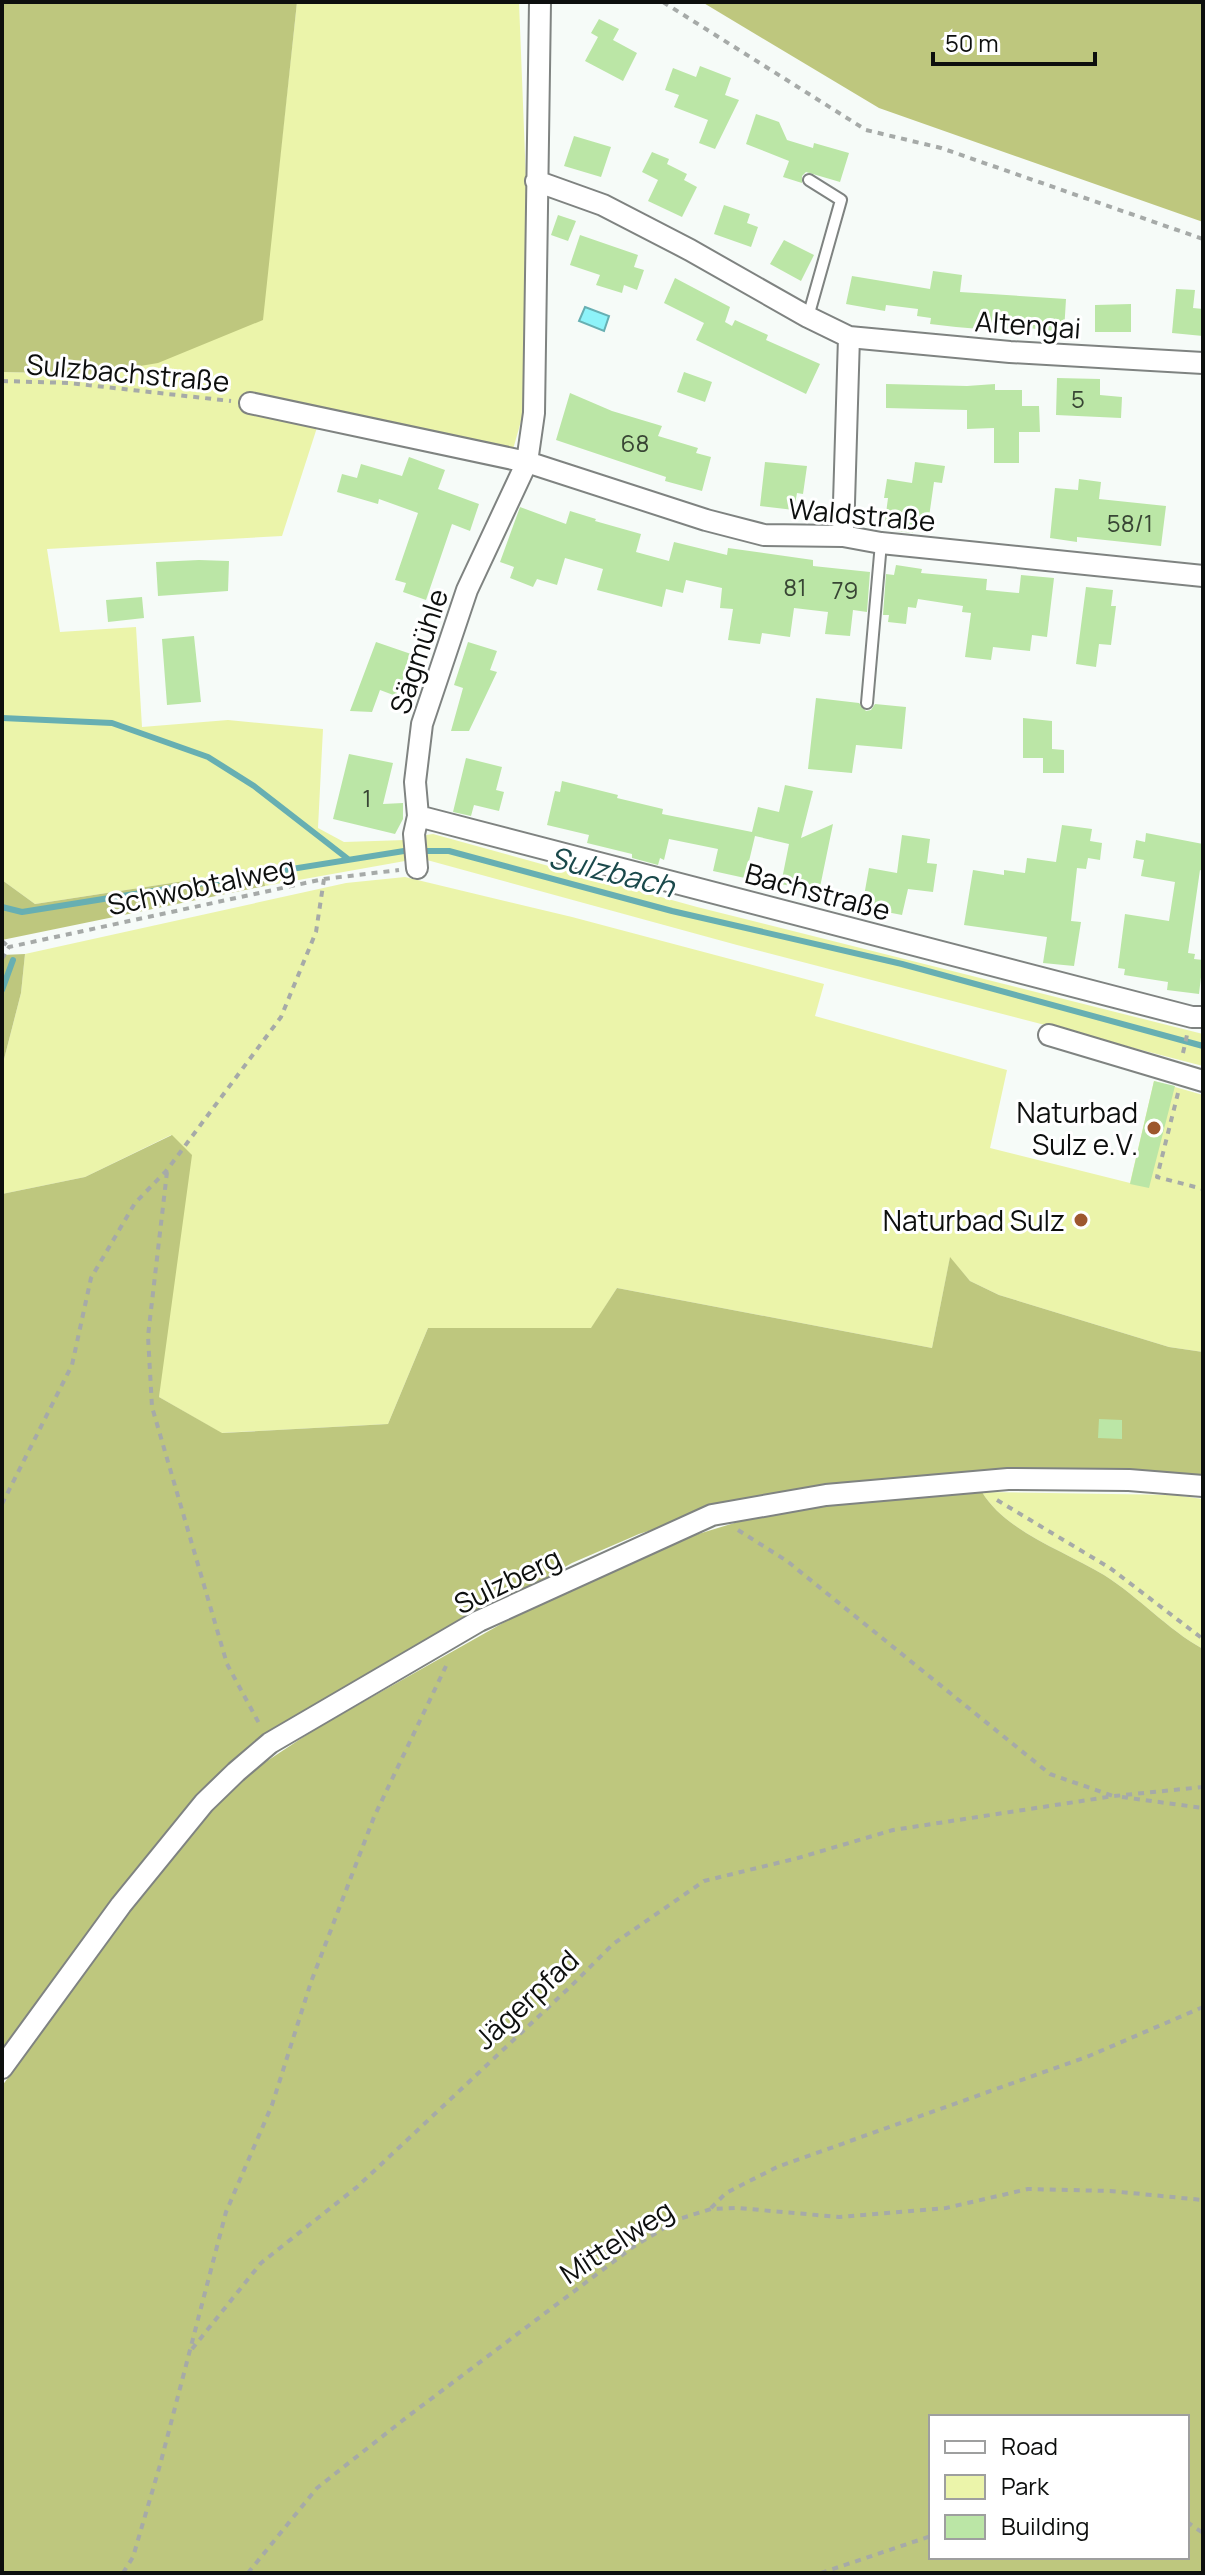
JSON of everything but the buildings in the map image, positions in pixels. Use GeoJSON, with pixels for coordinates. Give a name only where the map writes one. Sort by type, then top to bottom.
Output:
{"type":"FeatureCollection","features":[{"type":"Feature","properties":{"kind":"street"},"geometry":{"type":"LineString","coordinates":[[527,462],[534,413],[540,2]]}},
{"type":"Feature","properties":{"kind":"street","name":"Altengai"},"geometry":{"type":"LineString","coordinates":[[536,181],[603,205],[849,337],[1010,352],[1203,363]]}},
{"type":"Feature","properties":{"kind":"street"},"geometry":{"type":"LineString","coordinates":[[843,536],[849,337]]}},
{"type":"Feature","properties":{"kind":"street","name":"Waldstraße"},"geometry":{"type":"LineString","coordinates":[[250,403],[527,462],[706,520],[764,535],[843,536],[881,543],[1203,576]]}},
{"type":"Feature","properties":{"kind":"street","name":"Sägmühle"},"geometry":{"type":"LineString","coordinates":[[416,862],[415,782],[422,724],[467,590],[527,462]]}},
{"type":"Feature","properties":{"kind":"street","name":"Bachstraße"},"geometry":{"type":"LineString","coordinates":[[416,825],[1162,1009],[1196,1024]]}},
{"type":"Feature","properties":{"kind":"street"},"geometry":{"type":"LineString","coordinates":[[1049,1035],[1203,1081]]}},
{"type":"Feature","properties":{"kind":"street","name":"Sulzberg"},"geometry":{"type":"LineString","coordinates":[[2,2068],[121,1905],[204,1803],[270,1743],[479,1621],[712,1515],[826,1495],[986,1481],[1129,1480],[1203,1486]]}},
{"type":"Feature","properties":{"kind":"lane"},"geometry":{"type":"LineString","coordinates":[[808,317],[841,200],[809,180]]}},
{"type":"Feature","properties":{"kind":"lane"},"geometry":{"type":"LineString","coordinates":[[867,703],[881,543]]}},
{"type":"Feature","properties":{"kind":"path"},"geometry":{"type":"LineString","coordinates":[[663,2],[866,130],[941,148],[1203,239]]}},
{"type":"Feature","properties":{"kind":"path","name":"Sulzbachstraße"},"geometry":{"type":"LineString","coordinates":[[2,381],[69,383],[250,403]]}},
{"type":"Feature","properties":{"kind":"path","name":"Schwobtalweg"},"geometry":{"type":"LineString","coordinates":[[9,947],[416,862]]}},
{"type":"Feature","properties":{"kind":"path"},"geometry":{"type":"LineString","coordinates":[[2,1504],[72,1365],[91,1278],[135,1203],[167,1170],[281,1017],[316,932],[324,879]]}},
{"type":"Feature","properties":{"kind":"path"},"geometry":{"type":"LineString","coordinates":[[2,941],[9,947],[2,959]]}},
{"type":"Feature","properties":{"kind":"path"},"geometry":{"type":"LineString","coordinates":[[1182,1055],[1196,1024]]}},
{"type":"Feature","properties":{"kind":"path"},"geometry":{"type":"LineString","coordinates":[[1181,1084],[1157,1177],[1203,1189]]}},
{"type":"Feature","properties":{"kind":"path"},"geometry":{"type":"LineString","coordinates":[[167,1170],[148,1336],[152,1407],[227,1664],[270,1743]]}},
{"type":"Feature","properties":{"kind":"path"},"geometry":{"type":"LineString","coordinates":[[986,1481],[991,1496],[1110,1568],[1203,1639]]}},
{"type":"Feature","properties":{"kind":"path"},"geometry":{"type":"LineString","coordinates":[[712,1515],[787,1561],[1050,1774],[1114,1796],[1203,1808]]}},
{"type":"Feature","properties":{"kind":"path"},"geometry":{"type":"LineString","coordinates":[[192,2349],[226,2212],[272,2105],[311,1982],[374,1817],[426,1703],[465,1630]]}},
{"type":"Feature","properties":{"kind":"path","name":"Jägerpfad"},"geometry":{"type":"LineString","coordinates":[[123,2573],[133,2557],[192,2349],[261,2263],[357,2187],[613,1944],[704,1881],[893,1830],[1114,1796],[1203,1787]]}},
{"type":"Feature","properties":{"kind":"path"},"geometry":{"type":"LineString","coordinates":[[711,2209],[726,2193],[777,2167],[1089,2056],[1203,2007]]}},
{"type":"Feature","properties":{"kind":"path","name":"Mittelweg"},"geometry":{"type":"LineString","coordinates":[[248,2573],[317,2488],[633,2247],[679,2219],[711,2209],[738,2208],[839,2217],[946,2208],[1028,2189],[1110,2191],[1203,2200]]}},
{"type":"Feature","properties":{"kind":"path"},"geometry":{"type":"LineString","coordinates":[[821,2573],[929,2537]]}},
{"type":"Feature","properties":{"kind":"green space"},"geometry":{"type":"Polygon","coordinates":[[[2,2],[297,2],[263,320],[158,363],[92,374],[2,372],[2,2]]]}},
{"type":"Feature","properties":{"kind":"green space"},"geometry":{"type":"Polygon","coordinates":[[[297,2],[519,2],[526,181],[527,400],[512,453],[323,409],[282,536],[47,549],[60,632],[136,627],[142,727],[228,720],[323,729],[318,828],[344,842],[406,840],[405,861],[265,886],[262,869],[35,904],[2,880],[2,372],[92,374],[262,319],[297,2]]]}},
{"type":"Feature","properties":{"kind":"green space"},"geometry":{"type":"Polygon","coordinates":[[[702,2],[1203,2],[1203,222],[879,108],[702,2]]]}},
{"type":"Feature","properties":{"kind":"green space"},"geometry":{"type":"Polygon","coordinates":[[[433,834],[697,907],[1203,1034],[1203,1066],[737,945],[427,860],[426,835],[433,834]]]}},
{"type":"Feature","properties":{"kind":"green space"},"geometry":{"type":"Polygon","coordinates":[[[262,869],[265,886],[2,940],[2,880],[35,904],[262,869]]]}},
{"type":"Feature","properties":{"kind":"green space"},"geometry":{"type":"Polygon","coordinates":[[[405,877],[572,917],[824,984],[815,1016],[1007,1070],[990,1148],[1130,1183],[1154,1081],[1203,1095],[1203,1352],[1169,1347],[999,1295],[970,1281],[950,1258],[932,1348],[617,1288],[591,1329],[428,1328],[388,1424],[221,1433],[159,1397],[171,1135],[85,1177],[2,1194],[2,1067],[21,993],[25,954],[346,883],[405,877]]]}},
{"type":"Feature","properties":{"kind":"green space"},"geometry":{"type":"Polygon","coordinates":[[[25,954],[21,993],[2,1067],[2,955],[25,954]]]}},
{"type":"Feature","properties":{"kind":"green space"},"geometry":{"type":"Polygon","coordinates":[[[172,1135],[192,1155],[159,1397],[222,1433],[388,1424],[428,1328],[591,1328],[617,1288],[932,1348],[950,1257],[970,1281],[999,1295],[1169,1347],[1203,1352],[1203,1478],[739,1503],[639,1534],[572,1563],[307,1713],[246,1753],[2,2054],[2,1194],[85,1177],[172,1135]]]}},
{"type":"Feature","properties":{"kind":"green space"},"geometry":{"type":"Polygon","coordinates":[[[982,1492],[1174,1495],[1203,1499],[1203,1649],[1104,1575],[1021,1530],[982,1492]]]}},
{"type":"Feature","properties":{"kind":"green space"},"geometry":{"type":"Polygon","coordinates":[[[982,1492],[1021,1530],[1104,1575],[1203,1649],[1203,2573],[2,2573],[2,2086],[130,1908],[212,1810],[258,1767],[317,1728],[581,1579],[646,1550],[744,1520],[825,1506],[982,1492]]]}},
{"type":"Feature","properties":{"kind":"water"},"geometry":{"type":"Polygon","coordinates":[[[585,307],[609,316],[604,331],[579,321],[585,307]]]}},
{"type":"Feature","properties":{"kind":"waterway"},"geometry":{"type":"LineString","coordinates":[[2,718],[112,723],[208,757],[254,786],[348,859]]}},
{"type":"Feature","properties":{"kind":"waterway","name":"Sulzbach"},"geometry":{"type":"LineString","coordinates":[[2,907],[22,912],[404,851],[449,851],[672,911],[902,964],[1203,1046]]}},
{"type":"Feature","properties":{"kind":"waterway"},"geometry":{"type":"LineString","coordinates":[[2,990],[13,960]]}},
{"type":"Feature","properties":{"kind":"place","name":"Naturbad Sulz e.V."},"geometry":{"type":"Point","coordinates":[1154,1128]}},
{"type":"Feature","properties":{"kind":"place","name":"Naturbad Sulz"},"geometry":{"type":"Point","coordinates":[1081,1220]}}]}
